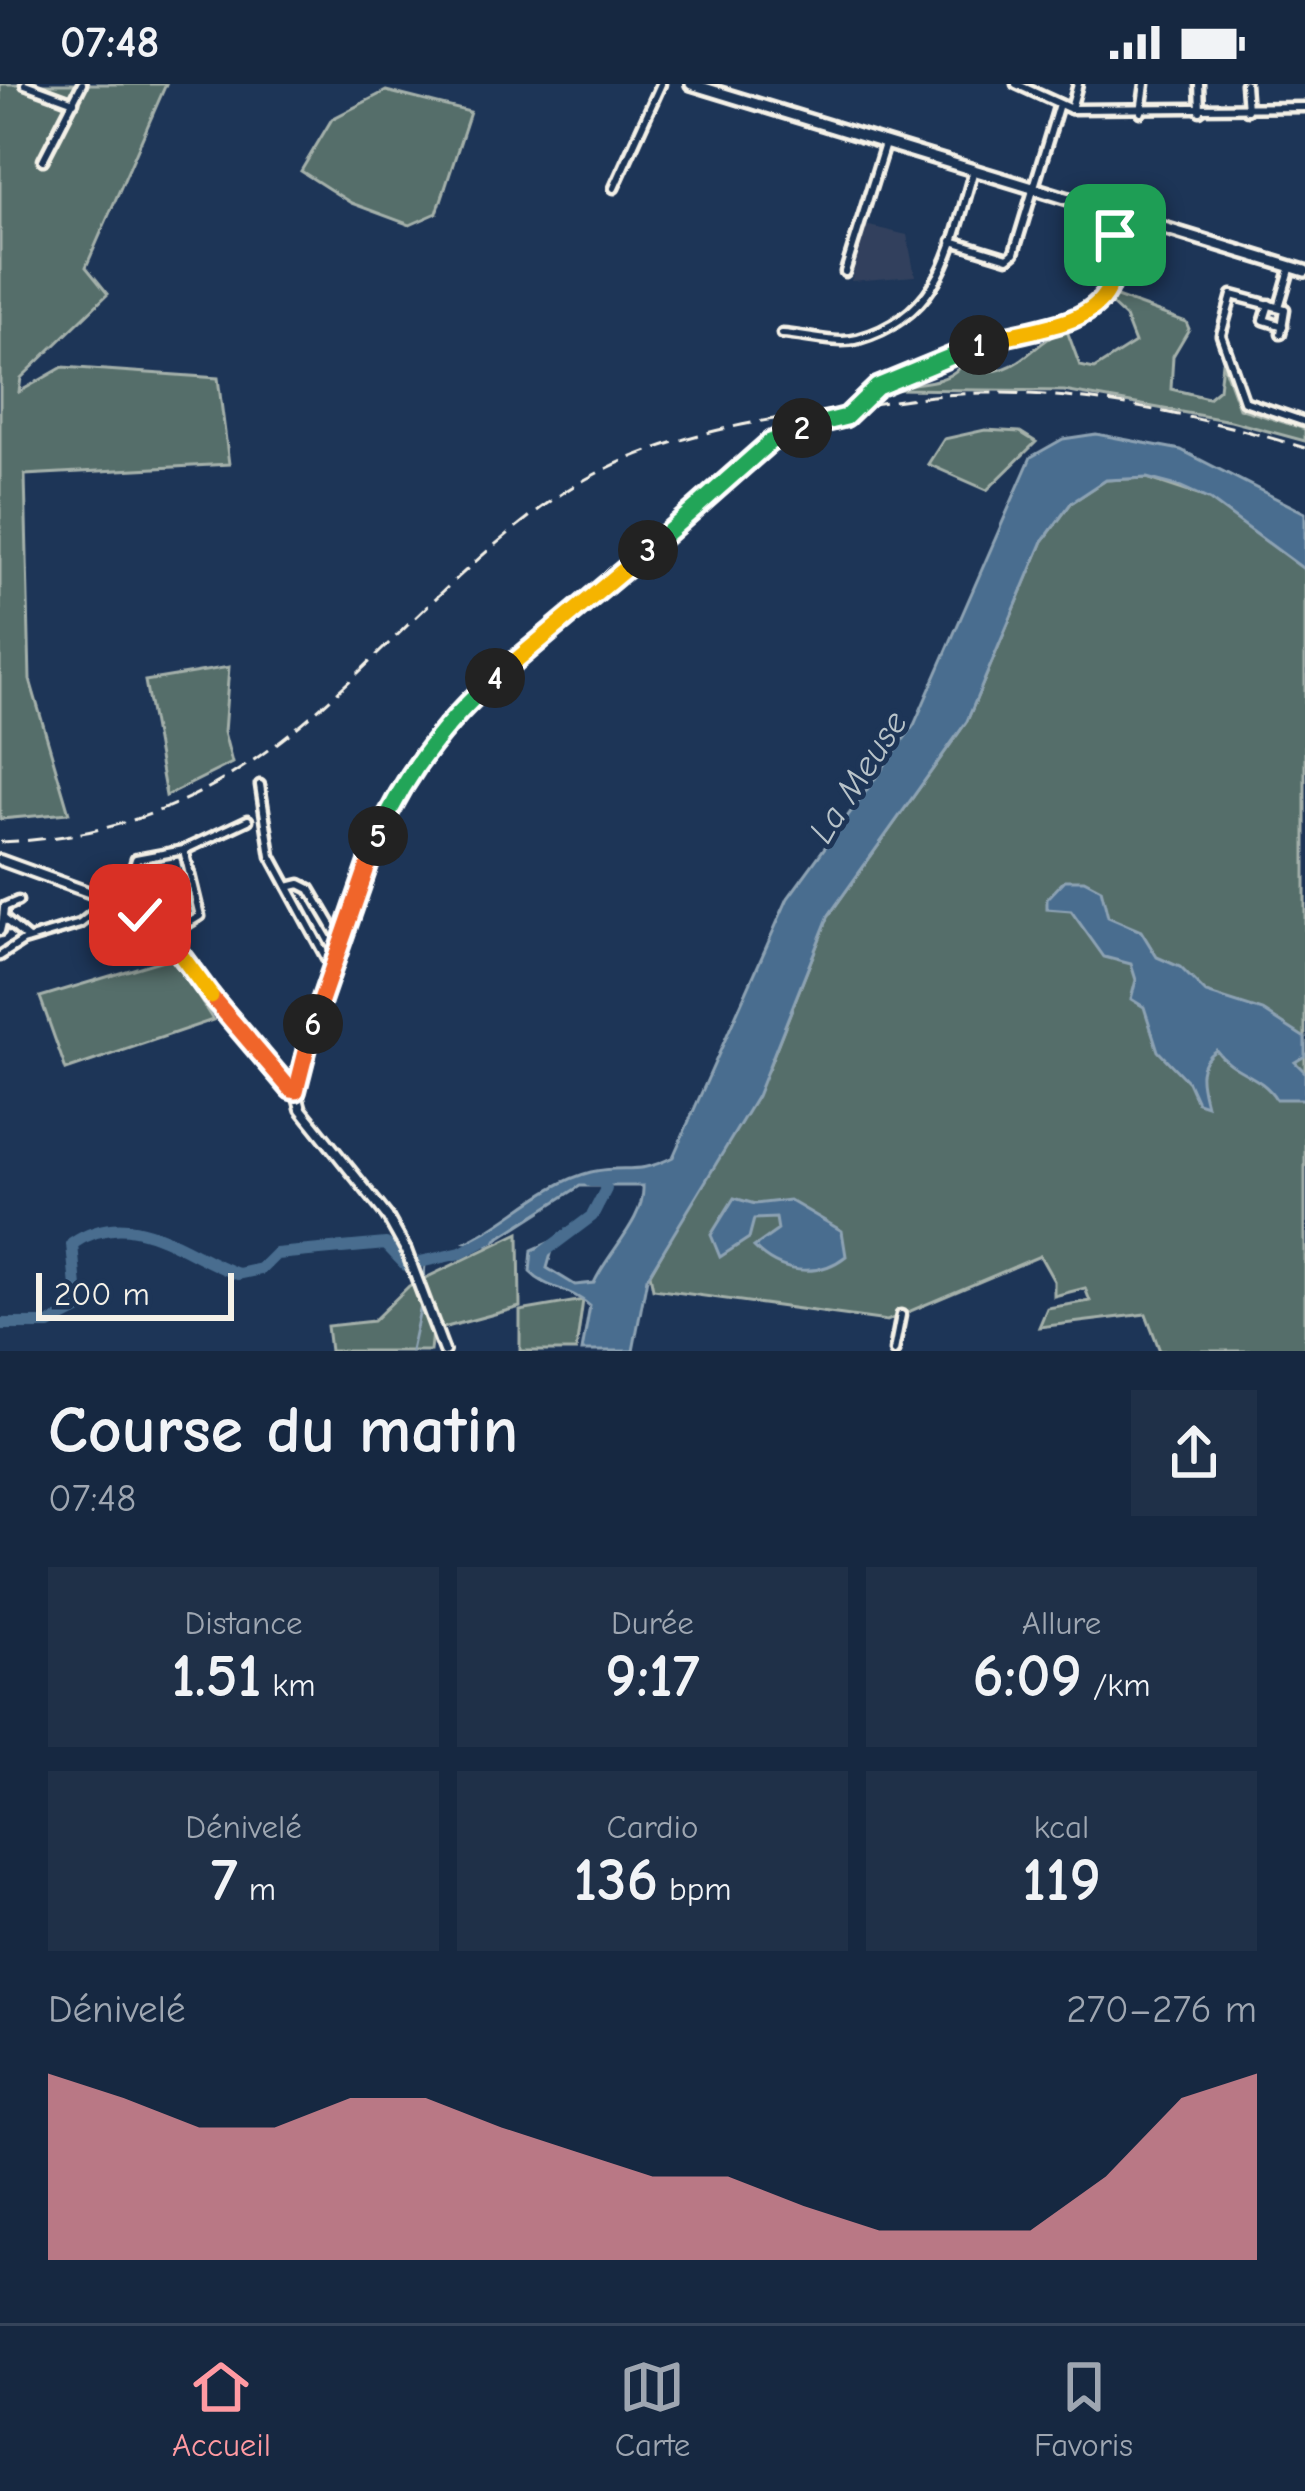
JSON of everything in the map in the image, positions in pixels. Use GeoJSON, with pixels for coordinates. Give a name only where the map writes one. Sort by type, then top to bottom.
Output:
{"type":"FeatureCollection","features":[{"type":"Feature","properties":{"kind":"main road"},"geometry":{"type":"LineString","coordinates":[[691,84],[1305,270]]}},
{"type":"Feature","properties":{"kind":"main road"},"geometry":{"type":"LineString","coordinates":[[0,860],[110,900],[168,936],[247,1042],[296,1091],[301,1109],[387,1216],[406,1250],[444,1351]]}},
{"type":"Feature","properties":{"kind":"street"},"geometry":{"type":"LineString","coordinates":[[25,84],[74,102]]}},
{"type":"Feature","properties":{"kind":"street"},"geometry":{"type":"LineString","coordinates":[[43,160],[82,84]]}},
{"type":"Feature","properties":{"kind":"street"},"geometry":{"type":"LineString","coordinates":[[614,188],[662,84]]}},
{"type":"Feature","properties":{"kind":"street"},"geometry":{"type":"LineString","coordinates":[[1016,84],[1071,110],[1305,107]]}},
{"type":"Feature","properties":{"kind":"street"},"geometry":{"type":"LineString","coordinates":[[1071,110],[1078,84]]}},
{"type":"Feature","properties":{"kind":"street"},"geometry":{"type":"LineString","coordinates":[[1141,112],[1145,84]]}},
{"type":"Feature","properties":{"kind":"street"},"geometry":{"type":"LineString","coordinates":[[1199,84],[1200,111]]}},
{"type":"Feature","properties":{"kind":"street"},"geometry":{"type":"LineString","coordinates":[[1245,84],[1247,110]]}},
{"type":"Feature","properties":{"kind":"street"},"geometry":{"type":"LineString","coordinates":[[952,241],[1008,258],[1059,104]]}},
{"type":"Feature","properties":{"kind":"street"},"geometry":{"type":"LineString","coordinates":[[46,134],[56,138]]}},
{"type":"Feature","properties":{"kind":"street"},"geometry":{"type":"LineString","coordinates":[[845,272],[886,140]]}},
{"type":"Feature","properties":{"kind":"street"},"geometry":{"type":"LineString","coordinates":[[782,334],[856,340],[916,308],[936,288],[974,170]]}},
{"type":"Feature","properties":{"kind":"street"},"geometry":{"type":"LineString","coordinates":[[296,1091],[340,940],[394,799],[458,711],[770,442],[846,417],[885,383],[988,340],[1079,314],[1098,302],[1108,290],[1122,214]]}},
{"type":"Feature","properties":{"kind":"street"},"geometry":{"type":"LineString","coordinates":[[1292,266],[1274,306],[1264,320],[1282,330],[1287,311],[1274,306],[1232,295],[1221,335],[1244,400],[1305,422]]}},
{"type":"Feature","properties":{"kind":"street"},"geometry":{"type":"LineString","coordinates":[[260,785],[271,856],[331,967]]}},
{"type":"Feature","properties":{"kind":"street"},"geometry":{"type":"LineString","coordinates":[[133,869],[136,859],[184,850],[194,841],[248,820]]}},
{"type":"Feature","properties":{"kind":"street"},"geometry":{"type":"LineString","coordinates":[[168,936],[200,916],[184,850]]}},
{"type":"Feature","properties":{"kind":"street"},"geometry":{"type":"LineString","coordinates":[[288,887],[300,884],[310,889],[340,940]]}},
{"type":"Feature","properties":{"kind":"street"},"geometry":{"type":"LineString","coordinates":[[0,954],[80,924],[110,900]]}},
{"type":"Feature","properties":{"kind":"street"},"geometry":{"type":"LineString","coordinates":[[0,931],[4,907],[18,902]]}},
{"type":"Feature","properties":{"kind":"street"},"geometry":{"type":"LineString","coordinates":[[3,918],[28,940]]}},
{"type":"Feature","properties":{"kind":"street"},"geometry":{"type":"LineString","coordinates":[[894,1351],[901,1315]]}},
{"type":"Feature","properties":{"kind":"shaded area"},"geometry":{"type":"Polygon","coordinates":[[[865,225],[907,235],[915,276],[851,281],[865,225]]]}},
{"type":"Feature","properties":{"kind":"shaded area","name":"La Meuse"},"geometry":{"type":"Polygon","coordinates":[[[1096,434],[1181,450],[1305,513],[1305,570],[1210,500],[1181,487],[1147,478],[1106,480],[1071,503],[1043,541],[967,721],[829,915],[757,1096],[647,1278],[633,1351],[582,1351],[590,1306],[530,1272],[532,1250],[555,1240],[547,1268],[575,1285],[594,1283],[632,1223],[643,1186],[580,1186],[488,1245],[467,1242],[574,1178],[640,1168],[673,1157],[788,898],[914,725],[1031,457],[1063,439],[1096,434]]]}},
{"type":"Feature","properties":{"kind":"shaded area"},"geometry":{"type":"Polygon","coordinates":[[[1065,880],[1084,880],[1101,889],[1108,917],[1141,931],[1157,957],[1180,967],[1206,993],[1263,1011],[1305,1038],[1305,1056],[1295,1062],[1305,1072],[1305,1099],[1276,1099],[1216,1050],[1202,1068],[1206,1105],[1197,1102],[1188,1082],[1158,1051],[1144,1007],[1131,999],[1136,980],[1131,964],[1104,957],[1071,911],[1047,909],[1047,899],[1065,880]]]}},
{"type":"Feature","properties":{"kind":"shaded area"},"geometry":{"type":"Polygon","coordinates":[[[734,1198],[755,1204],[789,1200],[842,1231],[846,1256],[811,1270],[775,1263],[754,1247],[778,1230],[776,1218],[754,1219],[749,1238],[720,1257],[711,1235],[734,1198]]]}},
{"type":"Feature","properties":{"kind":"green space"},"geometry":{"type":"Polygon","coordinates":[[[0,84],[166,84],[86,267],[108,294],[21,378],[19,392],[63,367],[218,378],[229,464],[25,475],[30,680],[69,813],[0,819],[0,84]]]}},
{"type":"Feature","properties":{"kind":"green space"},"geometry":{"type":"Polygon","coordinates":[[[386,91],[470,112],[437,213],[410,225],[351,203],[301,171],[332,119],[386,91]]]}},
{"type":"Feature","properties":{"kind":"green space"},"geometry":{"type":"Polygon","coordinates":[[[1114,296],[1186,322],[1189,329],[1173,356],[1171,389],[1208,398],[1219,389],[1222,362],[1239,408],[1305,429],[1305,441],[1231,421],[1064,391],[889,389],[936,380],[960,367],[995,371],[1008,367],[1066,328],[1080,366],[1094,369],[1135,343],[1125,317],[1110,303],[1114,296]]]}},
{"type":"Feature","properties":{"kind":"green space"},"geometry":{"type":"Polygon","coordinates":[[[985,430],[1020,432],[1036,442],[987,490],[928,464],[944,439],[985,430]]]}},
{"type":"Feature","properties":{"kind":"green space"},"geometry":{"type":"Polygon","coordinates":[[[1147,478],[1210,499],[1305,569],[1305,1351],[1160,1351],[1146,1314],[1039,1327],[1047,1308],[1090,1301],[1085,1288],[1054,1296],[1054,1281],[1040,1256],[887,1321],[653,1289],[650,1274],[768,1069],[829,915],[967,721],[1043,541],[1071,503],[1106,480],[1147,478]]]}},
{"type":"Feature","properties":{"kind":"green space"},"geometry":{"type":"Polygon","coordinates":[[[229,667],[224,732],[232,763],[166,796],[145,681],[229,667]]]}},
{"type":"Feature","properties":{"kind":"green space"},"geometry":{"type":"Polygon","coordinates":[[[173,957],[213,1020],[66,1070],[40,997],[173,957]]]}},
{"type":"Feature","properties":{"kind":"green space"},"geometry":{"type":"Polygon","coordinates":[[[519,1233],[520,1307],[432,1331],[430,1351],[330,1351],[327,1326],[373,1321],[409,1286],[519,1233]]]}},
{"type":"Feature","properties":{"kind":"green space"},"geometry":{"type":"Polygon","coordinates":[[[583,1300],[576,1351],[520,1351],[520,1311],[583,1300]]]}},
{"type":"Feature","properties":{"kind":"waterway"},"geometry":{"type":"LineString","coordinates":[[544,1252],[592,1216],[606,1189],[602,1181],[590,1181]]}},
{"type":"Feature","properties":{"kind":"waterway"},"geometry":{"type":"LineString","coordinates":[[0,1324],[49,1324],[78,1309],[72,1244],[115,1229],[156,1236],[238,1274],[261,1269],[276,1254],[386,1244],[406,1265],[461,1253],[489,1238]]}},
{"type":"Feature","properties":{"kind":"waterway"},"geometry":{"type":"LineString","coordinates":[[423,1286],[425,1264]]}},
{"type":"Feature","properties":{"kind":"waterway"},"geometry":{"type":"LineString","coordinates":[[411,1351],[422,1301]]}},
{"type":"Feature","properties":{"kind":"railway"},"geometry":{"type":"LineString","coordinates":[[0,842],[93,831],[172,806],[240,769],[300,724],[474,563],[541,508],[604,470],[671,443],[776,419],[984,393],[1146,408],[1305,448]]}},
{"type":"Feature","properties":{"kind":"route"},"geometry":{"type":"LineString","coordinates":[[140,915],[166,935],[271,1071],[296,1091],[300,1063],[376,838],[394,799],[458,711],[723,488],[770,442],[846,417],[871,390],[885,383],[988,340],[1079,314],[1098,302],[1108,290],[1115,235]]}}]}
